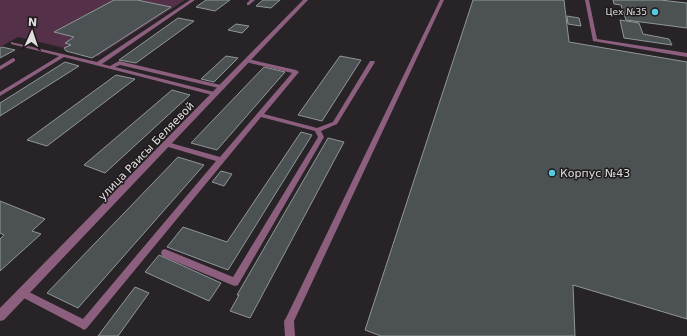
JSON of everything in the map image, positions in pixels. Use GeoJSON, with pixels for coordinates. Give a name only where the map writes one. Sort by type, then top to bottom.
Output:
{"type":"FeatureCollection","features":[{"type":"Feature","properties":{"kind":"street","name":"улица Раисы Беляевой"},"geometry":{"type":"LineString","coordinates":[[0,316],[224,87],[306,0]]}},
{"type":"Feature","properties":{"kind":"lane"},"geometry":{"type":"LineString","coordinates":[[98,64],[193,0]]}},
{"type":"Feature","properties":{"kind":"lane"},"geometry":{"type":"LineString","coordinates":[[248,4],[253,0]]}},
{"type":"Feature","properties":{"kind":"lane"},"geometry":{"type":"LineString","coordinates":[[290,336],[289,321],[442,0]]}},
{"type":"Feature","properties":{"kind":"lane"},"geometry":{"type":"LineString","coordinates":[[587,0],[595,40],[687,55]]}},
{"type":"Feature","properties":{"kind":"lane"},"geometry":{"type":"LineString","coordinates":[[13,43],[216,94]]}},
{"type":"Feature","properties":{"kind":"lane"},"geometry":{"type":"LineString","coordinates":[[0,94],[63,56]]}},
{"type":"Feature","properties":{"kind":"lane"},"geometry":{"type":"LineString","coordinates":[[0,68],[13,60]]}},
{"type":"Feature","properties":{"kind":"lane"},"geometry":{"type":"LineString","coordinates":[[23,293],[84,325],[296,72],[248,61]]}},
{"type":"Feature","properties":{"kind":"lane"},"geometry":{"type":"LineString","coordinates":[[260,115],[317,130],[335,123],[372,62]]}},
{"type":"Feature","properties":{"kind":"lane"},"geometry":{"type":"LineString","coordinates":[[111,68],[119,63],[224,87]]}},
{"type":"Feature","properties":{"kind":"lane"},"geometry":{"type":"LineString","coordinates":[[165,253],[235,282],[321,137],[317,130]]}},
{"type":"Feature","properties":{"kind":"lane"},"geometry":{"type":"LineString","coordinates":[[167,144],[221,160]]}},
{"type":"Feature","properties":{"kind":"shaded area"},"geometry":{"type":"Polygon","coordinates":[[[0,0],[185,0],[98,56],[18,37],[0,47],[0,0]]]}},
{"type":"Feature","properties":{"kind":"building"},"geometry":{"type":"Polygon","coordinates":[[[114,0],[137,0],[171,7],[92,58],[66,51],[64,48],[71,45],[65,43],[74,37],[54,32],[114,0]]]}},
{"type":"Feature","properties":{"kind":"building"},"geometry":{"type":"Polygon","coordinates":[[[206,0],[230,0],[215,11],[196,7],[206,0]]]}},
{"type":"Feature","properties":{"kind":"building"},"geometry":{"type":"Polygon","coordinates":[[[263,0],[280,0],[271,8],[256,6],[263,0]]]}},
{"type":"Feature","properties":{"kind":"building","name":"Корпус №43"},"geometry":{"type":"Polygon","coordinates":[[[473,0],[564,0],[569,42],[687,62],[687,319],[573,285],[575,336],[381,336],[365,330],[473,0]]]}},
{"type":"Feature","properties":{"kind":"building","name":"Цех №35"},"geometry":{"type":"Polygon","coordinates":[[[613,0],[660,0],[687,3],[687,28],[626,20],[621,5],[614,4],[613,0]]]}},
{"type":"Feature","properties":{"kind":"building"},"geometry":{"type":"Polygon","coordinates":[[[567,16],[579,18],[581,26],[568,24],[567,16]]]}},
{"type":"Feature","properties":{"kind":"building"},"geometry":{"type":"Polygon","coordinates":[[[178,18],[194,21],[136,63],[119,60],[178,18]]]}},
{"type":"Feature","properties":{"kind":"building"},"geometry":{"type":"Polygon","coordinates":[[[620,20],[639,23],[643,34],[669,39],[672,45],[624,38],[620,20]]]}},
{"type":"Feature","properties":{"kind":"building"},"geometry":{"type":"Polygon","coordinates":[[[236,24],[249,26],[242,33],[228,30],[236,24]]]}},
{"type":"Feature","properties":{"kind":"building"},"geometry":{"type":"Polygon","coordinates":[[[2,47],[15,50],[0,58],[0,48],[2,47]]]}},
{"type":"Feature","properties":{"kind":"building"},"geometry":{"type":"Polygon","coordinates":[[[226,56],[238,58],[214,82],[201,79],[226,56]]]}},
{"type":"Feature","properties":{"kind":"building"},"geometry":{"type":"Polygon","coordinates":[[[340,56],[361,60],[322,121],[298,115],[340,56]]]}},
{"type":"Feature","properties":{"kind":"building"},"geometry":{"type":"Polygon","coordinates":[[[65,62],[79,66],[0,116],[0,103],[65,62]]]}},
{"type":"Feature","properties":{"kind":"building"},"geometry":{"type":"Polygon","coordinates":[[[264,67],[285,72],[217,150],[191,143],[264,67]]]}},
{"type":"Feature","properties":{"kind":"building"},"geometry":{"type":"Polygon","coordinates":[[[116,75],[135,79],[47,146],[27,140],[116,75]]]}},
{"type":"Feature","properties":{"kind":"building"},"geometry":{"type":"Polygon","coordinates":[[[172,90],[190,95],[105,173],[84,165],[172,90]]]}},
{"type":"Feature","properties":{"kind":"building"},"geometry":{"type":"Polygon","coordinates":[[[301,132],[312,135],[228,270],[167,247],[183,227],[227,242],[301,132]]]}},
{"type":"Feature","properties":{"kind":"building"},"geometry":{"type":"Polygon","coordinates":[[[328,138],[344,142],[250,318],[230,311],[239,295],[237,295],[328,138]]]}},
{"type":"Feature","properties":{"kind":"building"},"geometry":{"type":"Polygon","coordinates":[[[178,157],[204,165],[78,308],[47,293],[178,157]]]}},
{"type":"Feature","properties":{"kind":"building"},"geometry":{"type":"Polygon","coordinates":[[[221,171],[232,174],[224,186],[212,182],[221,171]]]}},
{"type":"Feature","properties":{"kind":"building"},"geometry":{"type":"Polygon","coordinates":[[[0,201],[45,219],[32,231],[41,234],[0,271],[0,239],[4,235],[0,233],[0,201]]]}},
{"type":"Feature","properties":{"kind":"building"},"geometry":{"type":"Polygon","coordinates":[[[159,255],[221,283],[209,301],[145,272],[159,255]]]}},
{"type":"Feature","properties":{"kind":"building"},"geometry":{"type":"Polygon","coordinates":[[[135,287],[149,293],[118,336],[98,336],[135,287]]]}},
{"type":"Feature","properties":{"kind":"place","name":"Цех №35"},"geometry":{"type":"Point","coordinates":[655,12]}},
{"type":"Feature","properties":{"kind":"place","name":"Корпус №43"},"geometry":{"type":"Point","coordinates":[552,173]}}]}
